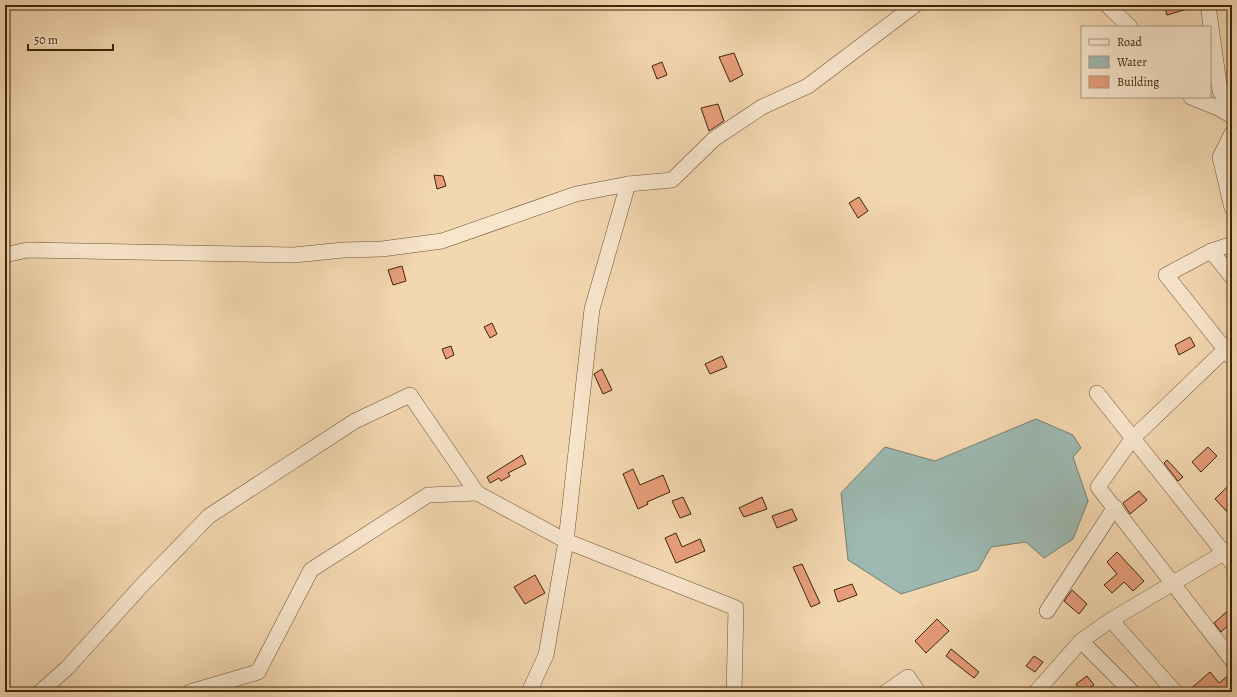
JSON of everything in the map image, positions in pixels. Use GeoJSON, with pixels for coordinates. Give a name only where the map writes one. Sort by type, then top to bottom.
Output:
{"type":"FeatureCollection","features":[{"type":"Feature","properties":{"kind":"street"},"geometry":{"type":"LineString","coordinates":[[5,255],[27,250],[294,255],[343,250],[382,249],[442,241],[576,194],[628,184],[672,180],[714,139],[762,107],[808,86],[916,5]]}},
{"type":"Feature","properties":{"kind":"street"},"geometry":{"type":"LineString","coordinates":[[1107,5],[1129,26]]}},
{"type":"Feature","properties":{"kind":"street"},"geometry":{"type":"LineString","coordinates":[[1208,5],[1211,26]]}},
{"type":"Feature","properties":{"kind":"street"},"geometry":{"type":"LineString","coordinates":[[1211,26],[1220,91],[1232,110]]}},
{"type":"Feature","properties":{"kind":"street"},"geometry":{"type":"LineString","coordinates":[[1193,98],[1218,108],[1232,116]]}},
{"type":"Feature","properties":{"kind":"street"},"geometry":{"type":"LineString","coordinates":[[1232,133],[1220,157],[1232,208]]}},
{"type":"Feature","properties":{"kind":"street"},"geometry":{"type":"LineString","coordinates":[[529,692],[546,655],[566,541],[592,309],[628,184]]}},
{"type":"Feature","properties":{"kind":"street"},"geometry":{"type":"LineString","coordinates":[[1232,244],[1211,250],[1166,276],[1230,350],[1132,439],[1098,487],[1232,660]]}},
{"type":"Feature","properties":{"kind":"street"},"geometry":{"type":"LineString","coordinates":[[1211,250],[1232,277]]}},
{"type":"Feature","properties":{"kind":"street"},"geometry":{"type":"LineString","coordinates":[[1042,690],[1081,641],[1110,620],[1229,555],[1132,439],[1097,393]]}},
{"type":"Feature","properties":{"kind":"street"},"geometry":{"type":"LineString","coordinates":[[40,692],[67,668],[144,582],[209,516],[355,421],[410,395],[477,493],[566,541],[736,608],[734,692]]}},
{"type":"Feature","properties":{"kind":"street"},"geometry":{"type":"LineString","coordinates":[[190,692],[258,672],[311,570],[428,495],[477,493]]}},
{"type":"Feature","properties":{"kind":"street"},"geometry":{"type":"LineString","coordinates":[[1047,611],[1115,507]]}},
{"type":"Feature","properties":{"kind":"street"},"geometry":{"type":"LineString","coordinates":[[1110,620],[1176,692]]}},
{"type":"Feature","properties":{"kind":"street"},"geometry":{"type":"LineString","coordinates":[[1081,641],[1132,692]]}},
{"type":"Feature","properties":{"kind":"street"},"geometry":{"type":"LineString","coordinates":[[886,692],[908,677],[918,692]]}},
{"type":"Feature","properties":{"kind":"water"},"geometry":{"type":"Polygon","coordinates":[[[1036,419],[1073,435],[1081,448],[1073,457],[1088,501],[1073,539],[1044,558],[1026,542],[991,547],[978,570],[901,594],[848,560],[841,493],[885,447],[935,461],[1036,419]]]}},
{"type":"Feature","properties":{"kind":"building"},"geometry":{"type":"Polygon","coordinates":[[[1164,5],[1194,5],[1194,7],[1167,15],[1164,5]]]}},
{"type":"Feature","properties":{"kind":"building"},"geometry":{"type":"Polygon","coordinates":[[[734,53],[743,75],[730,82],[719,57],[734,53]]]}},
{"type":"Feature","properties":{"kind":"building"},"geometry":{"type":"Polygon","coordinates":[[[662,62],[667,75],[657,79],[652,66],[662,62]]]}},
{"type":"Feature","properties":{"kind":"building"},"geometry":{"type":"Polygon","coordinates":[[[718,104],[724,121],[709,131],[701,108],[718,104]]]}},
{"type":"Feature","properties":{"kind":"building"},"geometry":{"type":"Polygon","coordinates":[[[434,175],[443,176],[446,186],[437,189],[434,175]]]}},
{"type":"Feature","properties":{"kind":"building"},"geometry":{"type":"Polygon","coordinates":[[[859,197],[868,211],[858,218],[849,203],[859,197]]]}},
{"type":"Feature","properties":{"kind":"building"},"geometry":{"type":"Polygon","coordinates":[[[402,266],[406,281],[393,285],[388,270],[402,266]]]}},
{"type":"Feature","properties":{"kind":"building"},"geometry":{"type":"Polygon","coordinates":[[[492,323],[497,334],[490,338],[484,327],[492,323]]]}},
{"type":"Feature","properties":{"kind":"building"},"geometry":{"type":"Polygon","coordinates":[[[1190,337],[1195,346],[1179,355],[1175,345],[1190,337]]]}},
{"type":"Feature","properties":{"kind":"building"},"geometry":{"type":"Polygon","coordinates":[[[451,346],[454,355],[446,359],[442,349],[451,346]]]}},
{"type":"Feature","properties":{"kind":"building"},"geometry":{"type":"Polygon","coordinates":[[[722,356],[727,367],[710,374],[705,364],[722,356]]]}},
{"type":"Feature","properties":{"kind":"building"},"geometry":{"type":"Polygon","coordinates":[[[602,369],[612,390],[603,394],[594,374],[602,369]]]}},
{"type":"Feature","properties":{"kind":"building"},"geometry":{"type":"Polygon","coordinates":[[[1208,447],[1217,456],[1201,472],[1192,462],[1208,447]]]}},
{"type":"Feature","properties":{"kind":"building"},"geometry":{"type":"Polygon","coordinates":[[[522,455],[526,464],[508,473],[510,476],[501,481],[499,478],[490,483],[487,477],[522,455]]]}},
{"type":"Feature","properties":{"kind":"building"},"geometry":{"type":"Polygon","coordinates":[[[1167,460],[1183,477],[1178,481],[1164,463],[1167,460]]]}},
{"type":"Feature","properties":{"kind":"building"},"geometry":{"type":"Polygon","coordinates":[[[633,469],[640,485],[663,475],[670,492],[647,502],[648,504],[638,509],[623,474],[633,469]]]}},
{"type":"Feature","properties":{"kind":"building"},"geometry":{"type":"Polygon","coordinates":[[[1232,482],[1232,517],[1215,499],[1232,482]]]}},
{"type":"Feature","properties":{"kind":"building"},"geometry":{"type":"Polygon","coordinates":[[[1139,491],[1147,500],[1130,514],[1123,503],[1139,491]]]}},
{"type":"Feature","properties":{"kind":"building"},"geometry":{"type":"Polygon","coordinates":[[[683,497],[691,514],[680,518],[672,501],[683,497]]]}},
{"type":"Feature","properties":{"kind":"building"},"geometry":{"type":"Polygon","coordinates":[[[762,497],[767,509],[744,517],[739,508],[762,497]]]}},
{"type":"Feature","properties":{"kind":"building"},"geometry":{"type":"Polygon","coordinates":[[[792,509],[797,520],[777,528],[772,516],[792,509]]]}},
{"type":"Feature","properties":{"kind":"building"},"geometry":{"type":"Polygon","coordinates":[[[676,533],[682,547],[700,539],[705,551],[676,563],[665,538],[676,533]]]}},
{"type":"Feature","properties":{"kind":"building"},"geometry":{"type":"Polygon","coordinates":[[[1117,552],[1144,581],[1133,591],[1124,582],[1112,593],[1104,585],[1117,574],[1107,562],[1117,552]]]}},
{"type":"Feature","properties":{"kind":"building"},"geometry":{"type":"Polygon","coordinates":[[[802,564],[820,603],[811,607],[793,567],[802,564]]]}},
{"type":"Feature","properties":{"kind":"building"},"geometry":{"type":"Polygon","coordinates":[[[535,575],[545,593],[525,604],[514,587],[535,575]]]}},
{"type":"Feature","properties":{"kind":"building"},"geometry":{"type":"Polygon","coordinates":[[[852,584],[857,595],[838,602],[834,590],[852,584]]]}},
{"type":"Feature","properties":{"kind":"building"},"geometry":{"type":"Polygon","coordinates":[[[1072,590],[1087,604],[1079,614],[1064,601],[1072,590]]]}},
{"type":"Feature","properties":{"kind":"building"},"geometry":{"type":"Polygon","coordinates":[[[1232,607],[1232,622],[1221,632],[1214,623],[1232,607]]]}},
{"type":"Feature","properties":{"kind":"building"},"geometry":{"type":"Polygon","coordinates":[[[937,619],[949,631],[926,653],[915,641],[937,619]]]}},
{"type":"Feature","properties":{"kind":"building"},"geometry":{"type":"Polygon","coordinates":[[[951,649],[979,672],[974,678],[946,656],[951,649]]]}},
{"type":"Feature","properties":{"kind":"building"},"geometry":{"type":"Polygon","coordinates":[[[1034,656],[1043,662],[1035,672],[1026,666],[1034,656]]]}},
{"type":"Feature","properties":{"kind":"building"},"geometry":{"type":"Polygon","coordinates":[[[1210,672],[1219,683],[1228,676],[1232,681],[1232,687],[1226,692],[1187,692],[1210,672]]]}},
{"type":"Feature","properties":{"kind":"building"},"geometry":{"type":"Polygon","coordinates":[[[1087,676],[1094,685],[1082,692],[1076,684],[1087,676]]]}}]}
